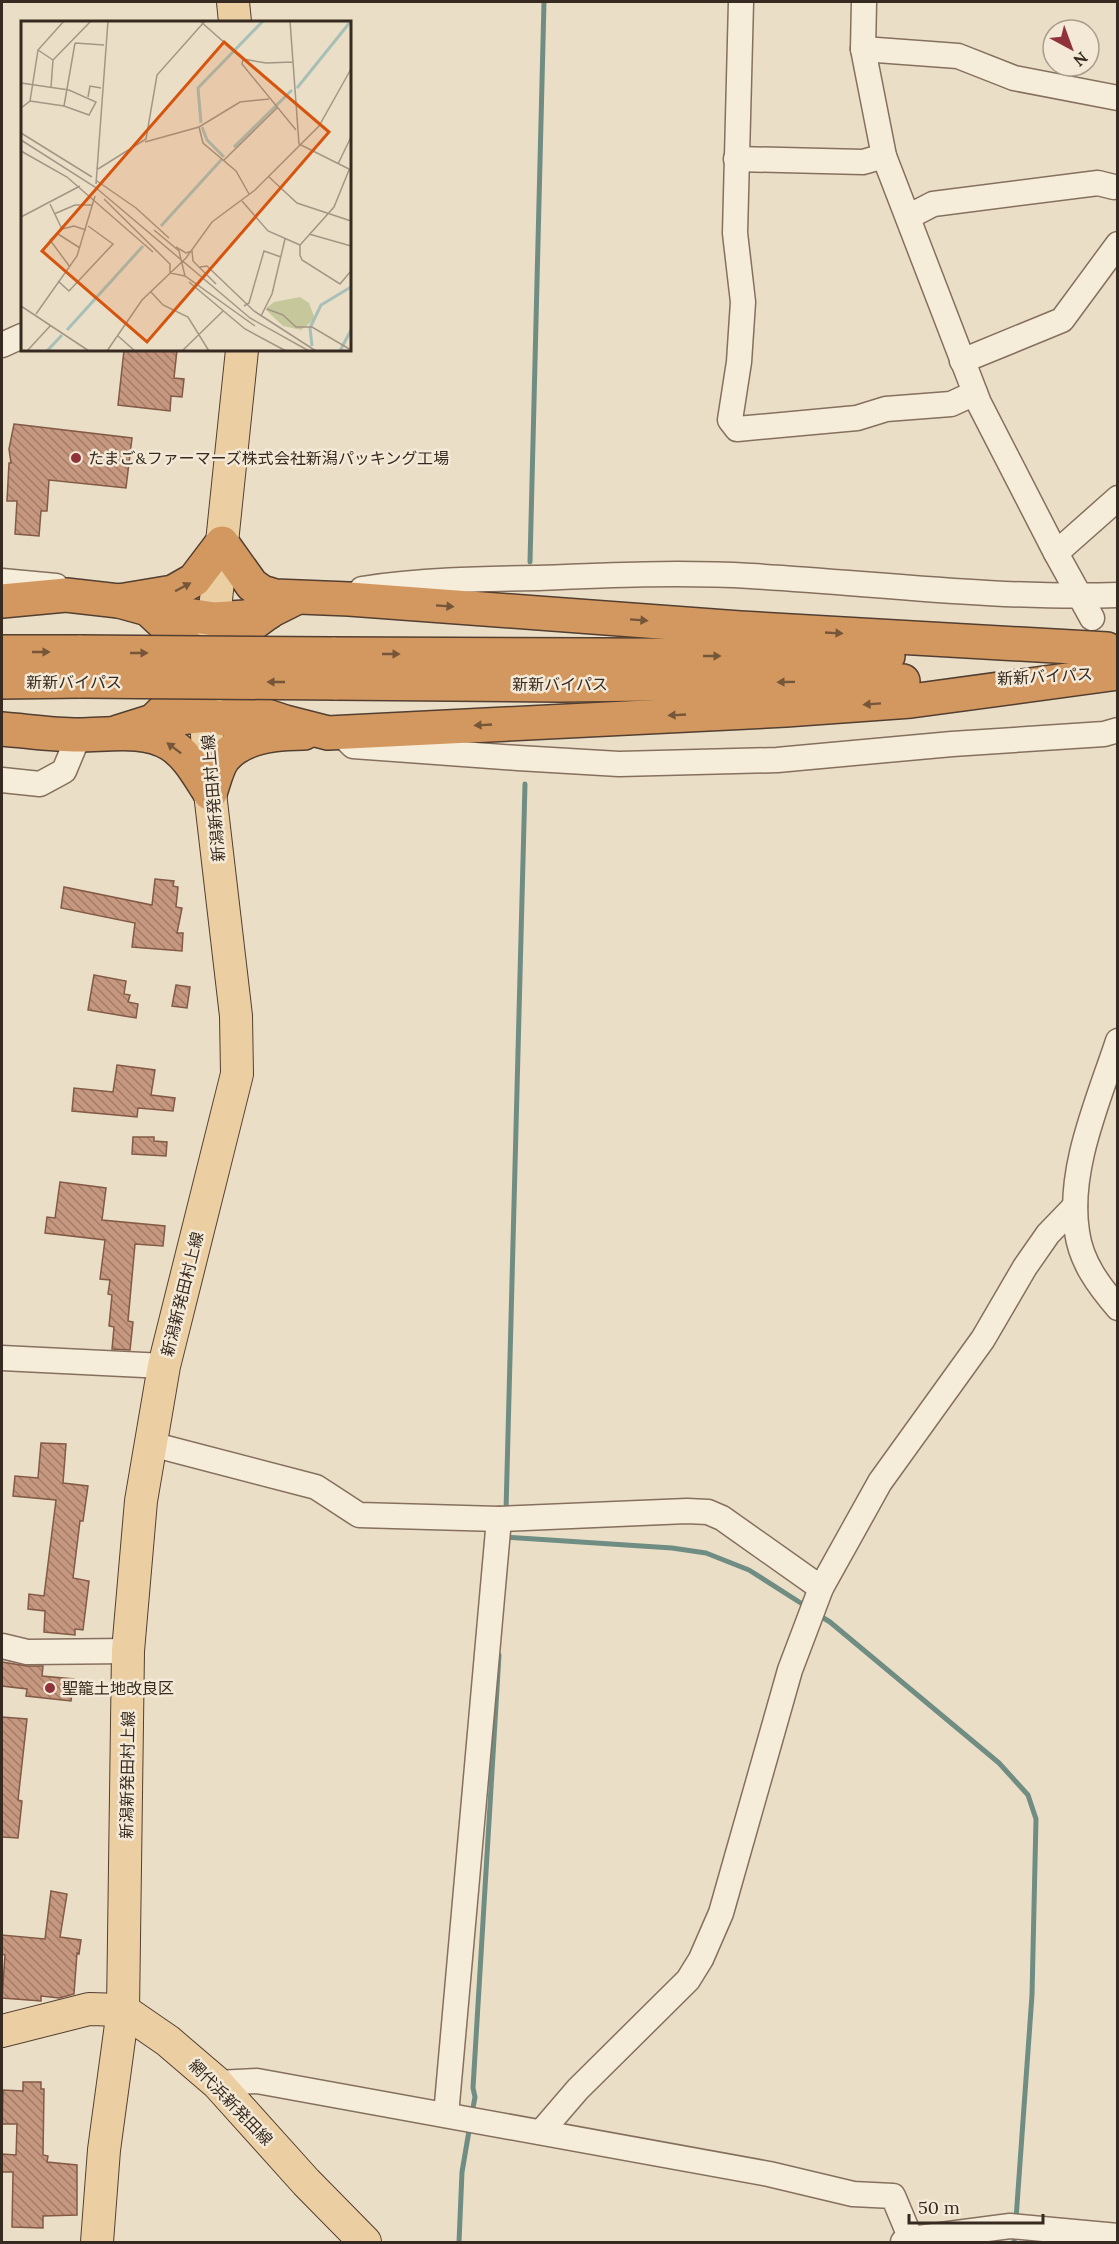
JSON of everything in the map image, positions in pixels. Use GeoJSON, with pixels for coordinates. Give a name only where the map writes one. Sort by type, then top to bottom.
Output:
{"type":"FeatureCollection","features":[{"type":"Feature","properties":{"kind":"highway"},"geometry":{"type":"LineString","coordinates":[[134,605],[185,587],[194,580],[222,543],[252,585],[262,592],[275,596],[283,605]]}},
{"type":"Feature","properties":{"kind":"highway"},"geometry":{"type":"LineString","coordinates":[[2,601],[66,595],[214,619],[245,617],[283,605],[349,599],[740,628],[1115,660]]}},
{"type":"Feature","properties":{"kind":"highway"},"geometry":{"type":"LineString","coordinates":[[134,605],[264,715],[337,733]]}},
{"type":"Feature","properties":{"kind":"highway"},"geometry":{"type":"LineString","coordinates":[[153,721],[251,625],[283,605]]}},
{"type":"Feature","properties":{"kind":"highway","name":"新新バイパス"},"geometry":{"type":"LineString","coordinates":[[2,652],[81,667],[333,668],[561,685],[956,681],[1115,660]]}},
{"type":"Feature","properties":{"kind":"highway"},"geometry":{"type":"LineString","coordinates":[[210,793],[220,764],[233,750],[258,738],[290,733],[337,733],[786,710],[911,701],[1115,660]]}},
{"type":"Feature","properties":{"kind":"highway","name":"新新バイパス"},"geometry":{"type":"LineString","coordinates":[[2,682],[81,667]]}},
{"type":"Feature","properties":{"kind":"highway"},"geometry":{"type":"LineString","coordinates":[[112,734],[153,721],[206,715],[290,733]]}},
{"type":"Feature","properties":{"kind":"highway"},"geometry":{"type":"LineString","coordinates":[[2,729],[79,735],[150,736],[168,742],[188,760],[210,793]]}},
{"type":"Feature","properties":{"kind":"main road"},"geometry":{"type":"LineString","coordinates":[[233,2],[235,21]]}},
{"type":"Feature","properties":{"kind":"main road","name":"新潟新発田村上線"},"geometry":{"type":"LineString","coordinates":[[98,2242],[104,2150],[123,2010],[128,1651],[141,1501],[164,1366],[237,1074],[236,1016],[210,793],[206,715],[242,351]]}},
{"type":"Feature","properties":{"kind":"main road"},"geometry":{"type":"LineString","coordinates":[[2,2031],[89,2009],[123,2010]]}},
{"type":"Feature","properties":{"kind":"main road","name":"網代浜新発田線"},"geometry":{"type":"LineString","coordinates":[[123,2010],[168,2041],[217,2083],[306,2182],[365,2242]]}},
{"type":"Feature","properties":{"kind":"street"},"geometry":{"type":"LineString","coordinates":[[741,2],[735,233],[743,302],[740,362],[730,420],[737,429],[857,418],[886,409],[951,404],[975,393]]}},
{"type":"Feature","properties":{"kind":"street"},"geometry":{"type":"LineString","coordinates":[[864,2],[863,49],[884,156],[975,393],[1056,553],[1092,618]]}},
{"type":"Feature","properties":{"kind":"street"},"geometry":{"type":"LineString","coordinates":[[863,49],[958,56],[1014,78],[1118,98]]}},
{"type":"Feature","properties":{"kind":"street"},"geometry":{"type":"LineString","coordinates":[[736,159],[863,162],[884,156]]}},
{"type":"Feature","properties":{"kind":"street"},"geometry":{"type":"LineString","coordinates":[[908,218],[933,204],[1098,183],[1116,184]]}},
{"type":"Feature","properties":{"kind":"street"},"geometry":{"type":"LineString","coordinates":[[962,361],[1062,320],[1118,244]]}},
{"type":"Feature","properties":{"kind":"street"},"geometry":{"type":"LineString","coordinates":[[2,345],[21,336]]}},
{"type":"Feature","properties":{"kind":"street"},"geometry":{"type":"LineString","coordinates":[[1056,553],[1118,498]]}},
{"type":"Feature","properties":{"kind":"street"},"geometry":{"type":"LineString","coordinates":[[349,599],[356,590],[373,587],[499,578],[619,575],[749,576],[916,590],[1081,596],[1118,595]]}},
{"type":"Feature","properties":{"kind":"street"},"geometry":{"type":"LineString","coordinates":[[2,581],[54,585],[66,595]]}},
{"type":"Feature","properties":{"kind":"street"},"geometry":{"type":"LineString","coordinates":[[337,733],[353,746],[619,764],[777,760],[952,744],[1104,734],[1118,730]]}},
{"type":"Feature","properties":{"kind":"street"},"geometry":{"type":"LineString","coordinates":[[2,780],[40,784],[63,771],[79,735]]}},
{"type":"Feature","properties":{"kind":"street"},"geometry":{"type":"LineString","coordinates":[[1118,1041],[1081,1157],[1075,1206],[1077,1233],[1085,1261],[1100,1288],[1118,1308]]}},
{"type":"Feature","properties":{"kind":"street"},"geometry":{"type":"LineString","coordinates":[[540,2132],[578,2089],[688,1980],[701,1959],[721,1913],[790,1670],[821,1588],[880,1482],[983,1339],[1025,1267],[1048,1234],[1075,1206]]}},
{"type":"Feature","properties":{"kind":"street"},"geometry":{"type":"LineString","coordinates":[[2,1358],[164,1366]]}},
{"type":"Feature","properties":{"kind":"street"},"geometry":{"type":"LineString","coordinates":[[151,1444],[316,1487],[358,1515],[499,1519],[708,1512],[722,1518],[821,1588]]}},
{"type":"Feature","properties":{"kind":"street"},"geometry":{"type":"LineString","coordinates":[[446,2115],[499,1519]]}},
{"type":"Feature","properties":{"kind":"street"},"geometry":{"type":"LineString","coordinates":[[2,1646],[27,1652],[128,1651]]}},
{"type":"Feature","properties":{"kind":"street"},"geometry":{"type":"LineString","coordinates":[[217,2083],[257,2081],[769,2174],[853,2194],[893,2196],[907,2241],[1010,2226],[1118,2236]]}},
{"type":"Feature","properties":{"kind":"building"},"geometry":{"type":"Polygon","coordinates":[[[124,351],[177,351],[174,378],[184,379],[182,397],[171,396],[170,411],[118,405],[124,351]]]}},
{"type":"Feature","properties":{"kind":"building","name":"たまご&ファーマーズ株式会社新潟パッキング工場"},"geometry":{"type":"Polygon","coordinates":[[[14,424],[132,438],[126,488],[49,480],[47,511],[41,511],[39,536],[15,534],[17,501],[7,501],[9,463],[11,463],[9,449],[14,424]]]}},
{"type":"Feature","properties":{"kind":"building"},"geometry":{"type":"Polygon","coordinates":[[[155,879],[174,881],[173,886],[178,887],[176,907],[182,908],[177,933],[183,933],[182,951],[132,947],[135,923],[61,908],[64,887],[152,905],[155,879]]]}},
{"type":"Feature","properties":{"kind":"building"},"geometry":{"type":"Polygon","coordinates":[[[94,975],[126,981],[124,994],[130,995],[128,1002],[138,1004],[136,1018],[88,1010],[94,975]]]}},
{"type":"Feature","properties":{"kind":"building"},"geometry":{"type":"Polygon","coordinates":[[[176,985],[190,987],[187,1008],[172,1006],[176,985]]]}},
{"type":"Feature","properties":{"kind":"building"},"geometry":{"type":"Polygon","coordinates":[[[117,1065],[155,1070],[151,1095],[175,1098],[173,1111],[138,1108],[137,1117],[72,1111],[74,1088],[113,1092],[117,1065]]]}},
{"type":"Feature","properties":{"kind":"building"},"geometry":{"type":"Polygon","coordinates":[[[133,1137],[154,1137],[154,1141],[167,1142],[166,1156],[132,1154],[133,1137]]]}},
{"type":"Feature","properties":{"kind":"building"},"geometry":{"type":"Polygon","coordinates":[[[60,1182],[106,1188],[102,1220],[165,1226],[163,1246],[135,1244],[128,1321],[133,1322],[130,1350],[112,1349],[114,1327],[109,1326],[112,1295],[108,1294],[110,1280],[100,1279],[105,1240],[45,1233],[47,1217],[55,1218],[60,1182]]]}},
{"type":"Feature","properties":{"kind":"building"},"geometry":{"type":"Polygon","coordinates":[[[41,1443],[66,1444],[63,1483],[88,1486],[83,1521],[80,1521],[73,1578],[89,1581],[83,1630],[75,1629],[75,1635],[44,1632],[45,1611],[28,1609],[29,1594],[44,1596],[56,1500],[13,1496],[15,1476],[38,1478],[41,1443]]]}},
{"type":"Feature","properties":{"kind":"building","name":"聖籠土地改良区"},"geometry":{"type":"Polygon","coordinates":[[[2,1662],[43,1666],[42,1676],[74,1679],[71,1701],[26,1696],[27,1689],[2,1686],[2,1662]]]}},
{"type":"Feature","properties":{"kind":"building"},"geometry":{"type":"Polygon","coordinates":[[[2,1717],[27,1719],[18,1800],[22,1801],[18,1838],[2,1837],[2,1717]]]}},
{"type":"Feature","properties":{"kind":"building"},"geometry":{"type":"Polygon","coordinates":[[[51,1891],[67,1894],[60,1937],[81,1940],[79,1954],[77,1953],[74,1994],[59,1998],[41,1996],[41,2001],[2,1998],[5,1955],[2,1954],[2,1935],[45,1939],[51,1891]]]}},
{"type":"Feature","properties":{"kind":"building"},"geometry":{"type":"Polygon","coordinates":[[[23,2082],[41,2082],[41,2089],[44,2089],[43,2155],[48,2156],[47,2162],[77,2165],[77,2215],[43,2216],[43,2228],[12,2227],[13,2172],[2,2172],[2,2154],[16,2155],[17,2124],[2,2124],[3,2090],[23,2091],[23,2082]]]}},
{"type":"Feature","properties":{"kind":"waterway"},"geometry":{"type":"LineString","coordinates":[[530,562],[544,2]]}},
{"type":"Feature","properties":{"kind":"waterway"},"geometry":{"type":"LineString","coordinates":[[506,1511],[525,784]]}},
{"type":"Feature","properties":{"kind":"waterway"},"geometry":{"type":"LineString","coordinates":[[506,1537],[672,1548],[706,1553],[749,1570],[807,1607]]}},
{"type":"Feature","properties":{"kind":"waterway"},"geometry":{"type":"LineString","coordinates":[[817,1614],[830,1622],[999,1763],[1028,1795],[1036,1819],[1032,1995],[1016,2219]]}},
{"type":"Feature","properties":{"kind":"waterway"},"geometry":{"type":"LineString","coordinates":[[472,2113],[475,2097],[473,2088],[499,1655]]}},
{"type":"Feature","properties":{"kind":"waterway"},"geometry":{"type":"LineString","coordinates":[[459,2242],[462,2172],[470,2125]]}},
{"type":"Feature","properties":{"kind":"waterway"},"geometry":{"type":"LineString","coordinates":[[1014,2242],[1015,2232]]}},
{"type":"Feature","properties":{"kind":"place","name":"たまご&ファーマーズ株式会社新潟パッキング工場"},"geometry":{"type":"Point","coordinates":[76,458]}},
{"type":"Feature","properties":{"kind":"place","name":"聖籠土地改良区"},"geometry":{"type":"Point","coordinates":[50,1688]}}]}
